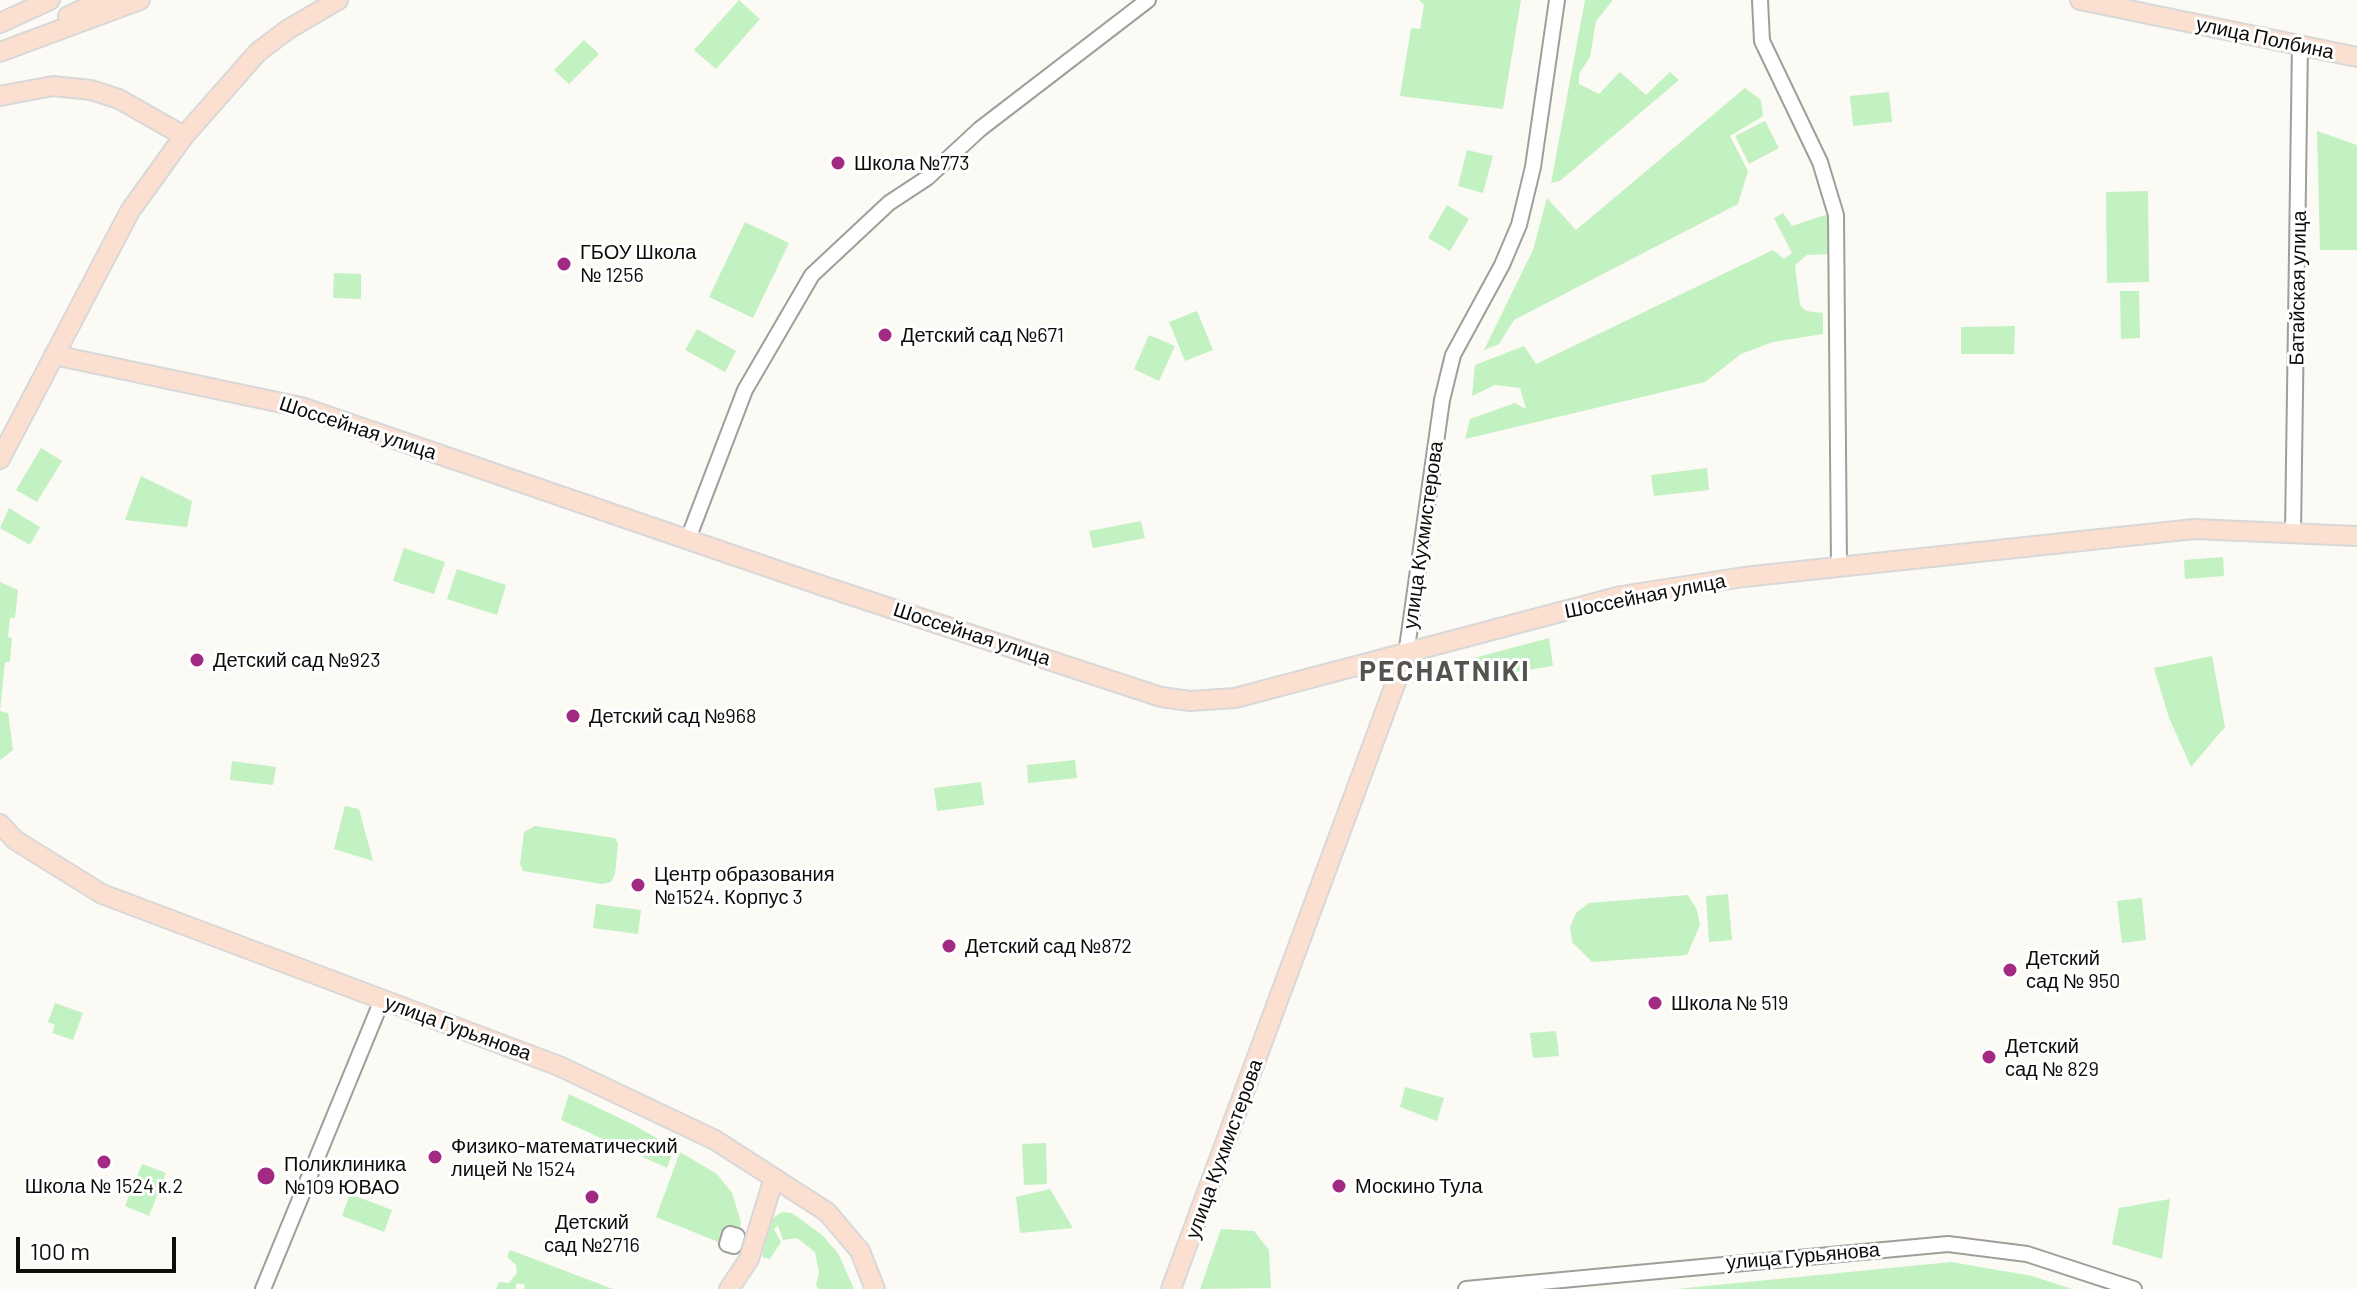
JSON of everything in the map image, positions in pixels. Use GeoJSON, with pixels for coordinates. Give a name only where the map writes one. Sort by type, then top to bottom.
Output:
{"type":"FeatureCollection","features":[{"type":"Feature","properties":{"kind":"main road"},"geometry":{"type":"LineString","coordinates":[[0,23],[50,0]]}},
{"type":"Feature","properties":{"kind":"main road"},"geometry":{"type":"LineString","coordinates":[[0,49],[104,0]]}},
{"type":"Feature","properties":{"kind":"main road"},"geometry":{"type":"LineString","coordinates":[[0,49],[140,0]]}},
{"type":"Feature","properties":{"kind":"main road"},"geometry":{"type":"LineString","coordinates":[[0,459],[130,211],[184,136],[258,52],[287,30],[338,0]]}},
{"type":"Feature","properties":{"kind":"main road","name":"улица Полбина"},"geometry":{"type":"LineString","coordinates":[[2080,0],[2357,57]]}},
{"type":"Feature","properties":{"kind":"main road"},"geometry":{"type":"LineString","coordinates":[[0,96],[53,86],[91,90],[119,99],[184,136]]}},
{"type":"Feature","properties":{"kind":"main road","name":"Шоссейная улица"},"geometry":{"type":"LineString","coordinates":[[54,355],[301,407],[1161,697],[1213,702],[1406,655],[1621,596],[1839,566],[2194,529],[2357,536]]}},
{"type":"Feature","properties":{"kind":"main road","name":"улица Кухмистерова"},"geometry":{"type":"LineString","coordinates":[[1171,1289],[1406,655]]}},
{"type":"Feature","properties":{"kind":"main road","name":"улица Гурьянова"},"geometry":{"type":"LineString","coordinates":[[0,824],[26,847],[102,894],[599,1083],[715,1140],[827,1212],[860,1251],[875,1289]]}},
{"type":"Feature","properties":{"kind":"main road"},"geometry":{"type":"LineString","coordinates":[[729,1289],[749,1259],[774,1178]]}},
{"type":"Feature","properties":{"kind":"street"},"geometry":{"type":"LineString","coordinates":[[688,539],[745,390],[812,275],[889,203],[927,178],[980,129],[1148,0]]}},
{"type":"Feature","properties":{"kind":"street","name":"улица Кухмистерова"},"geometry":{"type":"LineString","coordinates":[[1406,655],[1442,400],[1457,345],[1502,265],[1519,225],[1533,167],[1557,0]]}},
{"type":"Feature","properties":{"kind":"street"},"geometry":{"type":"LineString","coordinates":[[1760,0],[1762,41],[1820,162],[1836,215],[1839,566]]}},
{"type":"Feature","properties":{"kind":"street","name":"Батайская улица"},"geometry":{"type":"LineString","coordinates":[[2293,532],[2300,44]]}},
{"type":"Feature","properties":{"kind":"street"},"geometry":{"type":"LineString","coordinates":[[263,1289],[382,1000]]}},
{"type":"Feature","properties":{"kind":"street","name":"улица Гурьянова"},"geometry":{"type":"LineString","coordinates":[[1466,1289],[1948,1244],[2027,1254],[2134,1289]]}},
{"type":"Feature","properties":{"kind":"green space"},"geometry":{"type":"Polygon","coordinates":[[[739,0],[760,19],[716,69],[694,50],[739,0]]]}},
{"type":"Feature","properties":{"kind":"green space"},"geometry":{"type":"Polygon","coordinates":[[[1419,0],[1521,0],[1503,109],[1400,96],[1411,28],[1420,29],[1424,5],[1419,0]]]}},
{"type":"Feature","properties":{"kind":"green space"},"geometry":{"type":"Polygon","coordinates":[[[1585,0],[1613,0],[1596,21],[1590,57],[1579,74],[1579,84],[1599,94],[1620,72],[1646,95],[1670,72],[1679,80],[1560,181],[1551,183],[1585,0]]]}},
{"type":"Feature","properties":{"kind":"green space"},"geometry":{"type":"Polygon","coordinates":[[[584,40],[599,54],[569,84],[554,70],[584,40]]]}},
{"type":"Feature","properties":{"kind":"green space"},"geometry":{"type":"Polygon","coordinates":[[[1745,88],[1761,100],[1763,116],[1730,136],[1748,171],[1738,204],[1514,320],[1499,344],[1484,350],[1533,250],[1547,198],[1576,230],[1745,88]]]}},
{"type":"Feature","properties":{"kind":"green space"},"geometry":{"type":"Polygon","coordinates":[[[1889,92],[1892,122],[1853,126],[1850,96],[1889,92]]]}},
{"type":"Feature","properties":{"kind":"green space"},"geometry":{"type":"Polygon","coordinates":[[[1765,121],[1779,148],[1749,164],[1735,136],[1765,121]]]}},
{"type":"Feature","properties":{"kind":"green space"},"geometry":{"type":"Polygon","coordinates":[[[2317,131],[2357,145],[2357,250],[2320,250],[2317,131]]]}},
{"type":"Feature","properties":{"kind":"green space"},"geometry":{"type":"Polygon","coordinates":[[[1467,150],[1493,156],[1483,193],[1458,186],[1467,150]]]}},
{"type":"Feature","properties":{"kind":"green space"},"geometry":{"type":"Polygon","coordinates":[[[2148,191],[2149,282],[2107,283],[2106,192],[2148,191]]]}},
{"type":"Feature","properties":{"kind":"green space"},"geometry":{"type":"Polygon","coordinates":[[[1447,205],[1469,219],[1450,251],[1428,238],[1447,205]]]}},
{"type":"Feature","properties":{"kind":"green space"},"geometry":{"type":"Polygon","coordinates":[[[1783,213],[1792,226],[1831,213],[1831,254],[1807,255],[1795,265],[1800,305],[1806,311],[1823,313],[1823,334],[1773,342],[1741,354],[1705,382],[1465,439],[1470,419],[1515,403],[1526,409],[1520,388],[1495,385],[1472,396],[1475,365],[1524,346],[1536,364],[1773,250],[1784,259],[1792,253],[1774,218],[1783,213]]]}},
{"type":"Feature","properties":{"kind":"green space"},"geometry":{"type":"Polygon","coordinates":[[[745,222],[789,243],[753,318],[709,297],[745,222]]]}},
{"type":"Feature","properties":{"kind":"green space"},"geometry":{"type":"Polygon","coordinates":[[[334,273],[361,274],[361,299],[333,298],[334,273]]]}},
{"type":"Feature","properties":{"kind":"green space"},"geometry":{"type":"Polygon","coordinates":[[[2120,291],[2139,291],[2140,338],[2121,339],[2120,291]]]}},
{"type":"Feature","properties":{"kind":"green space"},"geometry":{"type":"Polygon","coordinates":[[[1197,311],[1213,350],[1185,361],[1169,322],[1197,311]]]}},
{"type":"Feature","properties":{"kind":"green space"},"geometry":{"type":"Polygon","coordinates":[[[2015,326],[2014,354],[1961,354],[1961,327],[2015,326]]]}},
{"type":"Feature","properties":{"kind":"green space"},"geometry":{"type":"Polygon","coordinates":[[[697,329],[736,351],[725,372],[685,350],[697,329]]]}},
{"type":"Feature","properties":{"kind":"green space"},"geometry":{"type":"Polygon","coordinates":[[[1149,335],[1175,346],[1159,381],[1134,369],[1149,335]]]}},
{"type":"Feature","properties":{"kind":"green space"},"geometry":{"type":"Polygon","coordinates":[[[41,448],[62,461],[37,502],[16,490],[41,448]]]}},
{"type":"Feature","properties":{"kind":"green space"},"geometry":{"type":"Polygon","coordinates":[[[1707,468],[1709,490],[1654,496],[1651,475],[1707,468]]]}},
{"type":"Feature","properties":{"kind":"green space"},"geometry":{"type":"Polygon","coordinates":[[[141,476],[192,501],[187,527],[125,520],[141,476]]]}},
{"type":"Feature","properties":{"kind":"green space"},"geometry":{"type":"Polygon","coordinates":[[[9,508],[40,527],[30,545],[0,528],[9,508]]]}},
{"type":"Feature","properties":{"kind":"green space"},"geometry":{"type":"Polygon","coordinates":[[[1141,521],[1145,538],[1093,548],[1089,531],[1141,521]]]}},
{"type":"Feature","properties":{"kind":"green space"},"geometry":{"type":"Polygon","coordinates":[[[404,548],[445,562],[434,594],[393,581],[404,548]]]}},
{"type":"Feature","properties":{"kind":"green space"},"geometry":{"type":"Polygon","coordinates":[[[2223,557],[2224,576],[2185,579],[2184,560],[2223,557]]]}},
{"type":"Feature","properties":{"kind":"green space"},"geometry":{"type":"Polygon","coordinates":[[[457,569],[506,585],[497,615],[447,599],[457,569]]]}},
{"type":"Feature","properties":{"kind":"green space"},"geometry":{"type":"Polygon","coordinates":[[[0,582],[18,590],[15,618],[10,618],[10,662],[5,662],[0,711],[0,582]]]}},
{"type":"Feature","properties":{"kind":"green space"},"geometry":{"type":"Polygon","coordinates":[[[1549,638],[1553,666],[1472,679],[1470,659],[1549,638]]]}},
{"type":"Feature","properties":{"kind":"green space"},"geometry":{"type":"Polygon","coordinates":[[[2212,656],[2225,727],[2191,767],[2169,718],[2154,668],[2212,656]]]}},
{"type":"Feature","properties":{"kind":"green space"},"geometry":{"type":"Polygon","coordinates":[[[0,711],[8,713],[13,750],[0,760],[0,711]]]}},
{"type":"Feature","properties":{"kind":"green space"},"geometry":{"type":"Polygon","coordinates":[[[1075,760],[1077,778],[1028,783],[1027,765],[1075,760]]]}},
{"type":"Feature","properties":{"kind":"green space"},"geometry":{"type":"Polygon","coordinates":[[[232,761],[276,767],[273,785],[230,780],[232,761]]]}},
{"type":"Feature","properties":{"kind":"green space"},"geometry":{"type":"Polygon","coordinates":[[[981,782],[984,805],[937,811],[934,788],[981,782]]]}},
{"type":"Feature","properties":{"kind":"green space"},"geometry":{"type":"Polygon","coordinates":[[[345,806],[359,809],[373,861],[334,849],[345,806]]]}},
{"type":"Feature","properties":{"kind":"green space"},"geometry":{"type":"Polygon","coordinates":[[[535,826],[615,838],[618,844],[615,874],[611,882],[602,884],[523,871],[520,864],[524,832],[535,826]]]}},
{"type":"Feature","properties":{"kind":"green space"},"geometry":{"type":"Polygon","coordinates":[[[1728,894],[1732,940],[1709,942],[1706,896],[1728,894]]]}},
{"type":"Feature","properties":{"kind":"green space"},"geometry":{"type":"Polygon","coordinates":[[[1688,895],[1697,910],[1700,925],[1687,955],[1592,962],[1572,942],[1570,927],[1576,913],[1589,903],[1688,895]]]}},
{"type":"Feature","properties":{"kind":"green space"},"geometry":{"type":"Polygon","coordinates":[[[2142,898],[2146,940],[2122,943],[2117,901],[2142,898]]]}},
{"type":"Feature","properties":{"kind":"green space"},"geometry":{"type":"Polygon","coordinates":[[[596,904],[641,910],[638,934],[593,928],[596,904]]]}},
{"type":"Feature","properties":{"kind":"green space"},"geometry":{"type":"Polygon","coordinates":[[[55,1003],[83,1013],[73,1040],[52,1033],[55,1025],[48,1022],[55,1003]]]}},
{"type":"Feature","properties":{"kind":"green space"},"geometry":{"type":"Polygon","coordinates":[[[1556,1031],[1559,1056],[1533,1058],[1530,1033],[1556,1031]]]}},
{"type":"Feature","properties":{"kind":"green space"},"geometry":{"type":"Polygon","coordinates":[[[1405,1087],[1444,1098],[1437,1121],[1400,1107],[1405,1087]]]}},
{"type":"Feature","properties":{"kind":"green space"},"geometry":{"type":"Polygon","coordinates":[[[569,1094],[674,1148],[667,1168],[561,1120],[569,1094]]]}},
{"type":"Feature","properties":{"kind":"green space"},"geometry":{"type":"Polygon","coordinates":[[[1046,1143],[1047,1184],[1024,1185],[1022,1144],[1046,1143]]]}},
{"type":"Feature","properties":{"kind":"green space"},"geometry":{"type":"Polygon","coordinates":[[[680,1152],[717,1174],[732,1193],[741,1222],[736,1249],[656,1217],[680,1152]]]}},
{"type":"Feature","properties":{"kind":"green space"},"geometry":{"type":"Polygon","coordinates":[[[142,1164],[166,1173],[149,1216],[125,1206],[142,1164]]]}},
{"type":"Feature","properties":{"kind":"green space"},"geometry":{"type":"Polygon","coordinates":[[[1050,1189],[1073,1228],[1020,1233],[1016,1197],[1050,1189]]]}},
{"type":"Feature","properties":{"kind":"green space"},"geometry":{"type":"Polygon","coordinates":[[[350,1194],[392,1210],[384,1232],[342,1216],[350,1194]]]}},
{"type":"Feature","properties":{"kind":"green space"},"geometry":{"type":"Polygon","coordinates":[[[2170,1199],[2162,1259],[2112,1244],[2119,1208],[2170,1199]]]}},
{"type":"Feature","properties":{"kind":"green space"},"geometry":{"type":"Polygon","coordinates":[[[782,1212],[792,1213],[822,1235],[838,1253],[854,1289],[819,1289],[816,1286],[819,1272],[815,1252],[797,1238],[783,1240],[778,1226],[774,1229],[781,1242],[770,1259],[762,1257],[770,1220],[782,1212]]]}},
{"type":"Feature","properties":{"kind":"green space"},"geometry":{"type":"Polygon","coordinates":[[[1221,1229],[1254,1231],[1269,1250],[1271,1288],[1200,1289],[1221,1229]]]}},
{"type":"Feature","properties":{"kind":"green space"},"geometry":{"type":"Polygon","coordinates":[[[510,1250],[613,1289],[524,1289],[525,1285],[517,1283],[515,1289],[496,1289],[499,1282],[509,1283],[517,1273],[516,1265],[507,1257],[510,1250]]]}},
{"type":"Feature","properties":{"kind":"green space"},"geometry":{"type":"Polygon","coordinates":[[[1951,1262],[2032,1276],[2072,1289],[1676,1289],[1951,1262]]]}},
{"type":"Feature","properties":{"kind":"place","name":"Школа №773"},"geometry":{"type":"Point","coordinates":[838,163]}},
{"type":"Feature","properties":{"kind":"place","name":"ГБОУ Школа № 1256"},"geometry":{"type":"Point","coordinates":[564,264]}},
{"type":"Feature","properties":{"kind":"place","name":"Детский сад №671"},"geometry":{"type":"Point","coordinates":[885,335]}},
{"type":"Feature","properties":{"kind":"place","name":"Детский сад №923"},"geometry":{"type":"Point","coordinates":[197,660]}},
{"type":"Feature","properties":{"kind":"place","name":"Детский сад №968"},"geometry":{"type":"Point","coordinates":[573,716]}},
{"type":"Feature","properties":{"kind":"place","name":"Центр образования №1524. Корпус 3"},"geometry":{"type":"Point","coordinates":[638,885]}},
{"type":"Feature","properties":{"kind":"place","name":"Детский сад №872"},"geometry":{"type":"Point","coordinates":[949,946]}},
{"type":"Feature","properties":{"kind":"place","name":"Детский сад № 950"},"geometry":{"type":"Point","coordinates":[2010,970]}},
{"type":"Feature","properties":{"kind":"place","name":"Школа № 519"},"geometry":{"type":"Point","coordinates":[1655,1003]}},
{"type":"Feature","properties":{"kind":"place","name":"Детский сад № 829"},"geometry":{"type":"Point","coordinates":[1989,1057]}},
{"type":"Feature","properties":{"kind":"place","name":"Физико-математический лицей № 1524"},"geometry":{"type":"Point","coordinates":[435,1157]}},
{"type":"Feature","properties":{"kind":"place","name":"Школа № 1524 к.2"},"geometry":{"type":"Point","coordinates":[104,1162]}},
{"type":"Feature","properties":{"kind":"place","name":"Поликлиника №109 ЮВАО"},"geometry":{"type":"Point","coordinates":[266,1176]}},
{"type":"Feature","properties":{"kind":"place","name":"Москино Тула"},"geometry":{"type":"Point","coordinates":[1339,1186]}},
{"type":"Feature","properties":{"kind":"place","name":"Детский сад №2716"},"geometry":{"type":"Point","coordinates":[592,1197]}},
{"type":"Feature","properties":{"kind":"district","name":"PECHATNIKI"},"geometry":{"type":"Point","coordinates":[1445,672]}}]}
